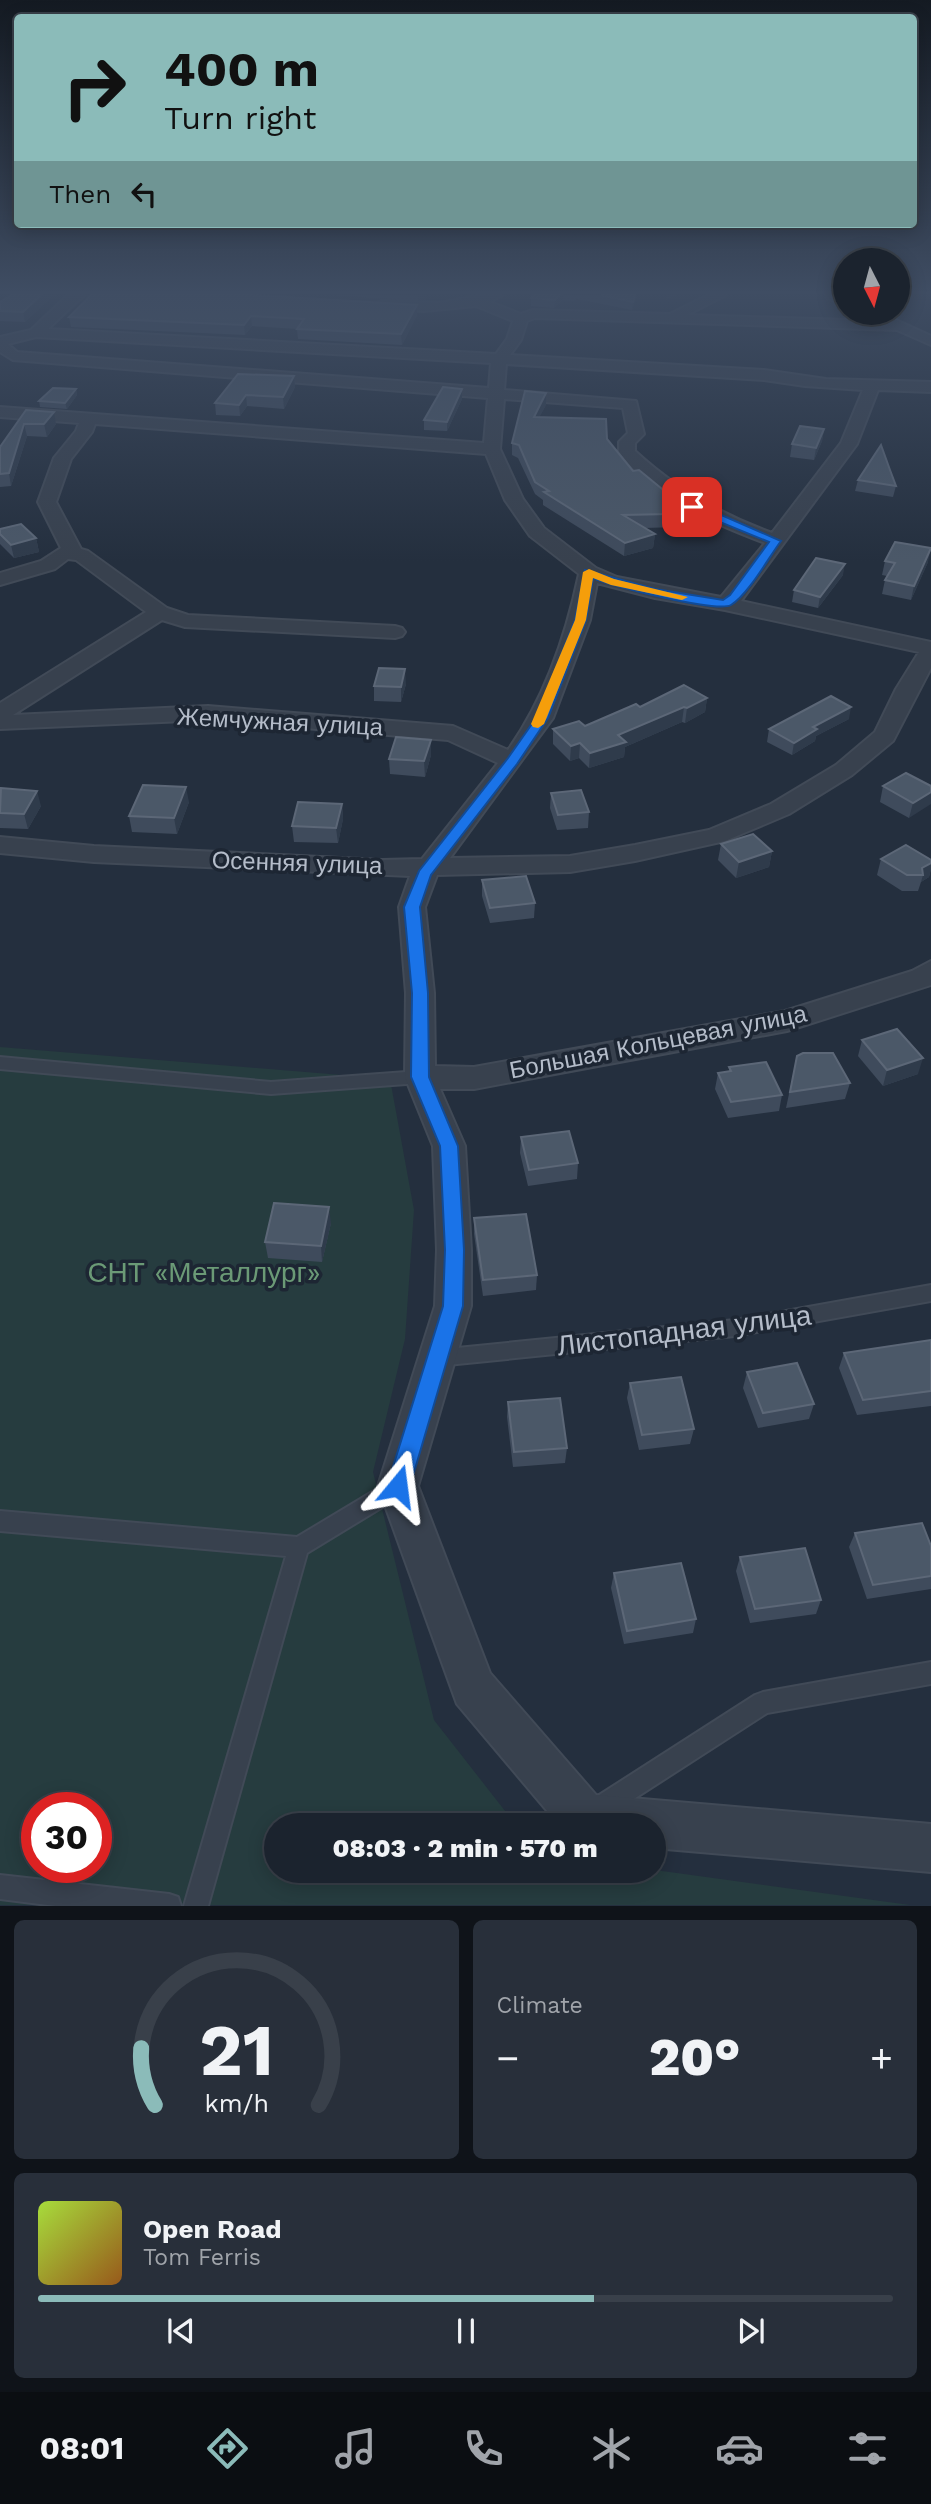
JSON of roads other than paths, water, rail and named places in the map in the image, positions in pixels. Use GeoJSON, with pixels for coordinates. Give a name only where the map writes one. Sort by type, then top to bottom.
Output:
{"type":"FeatureCollection","features":[{"type":"Feature","properties":{"kind":"street"},"geometry":{"type":"LineString","coordinates":[[390,384],[630,404],[636,433],[627,442],[627,452],[654,480],[692,507],[776,541]]}},
{"type":"Feature","properties":{"kind":"street"},"geometry":{"type":"LineString","coordinates":[[498,384],[492,449],[514,500],[537,533],[589,572],[611,582],[655,592],[725,604],[931,649]]}},
{"type":"Feature","properties":{"kind":"street"},"geometry":{"type":"LineString","coordinates":[[840,384],[931,387]]}},
{"type":"Feature","properties":{"kind":"street"},"geometry":{"type":"LineString","coordinates":[[725,604],[734,597],[849,444],[872,386]]}},
{"type":"Feature","properties":{"kind":"street"},"geometry":{"type":"LineString","coordinates":[[0,412],[492,449]]}},
{"type":"Feature","properties":{"kind":"street"},"geometry":{"type":"LineString","coordinates":[[74,554],[47,502],[63,458],[85,432],[88,419]]}},
{"type":"Feature","properties":{"kind":"street"},"geometry":{"type":"LineString","coordinates":[[0,579],[48,565],[64,553],[74,554],[81,555],[160,612],[185,621],[395,632]]}},
{"type":"Feature","properties":{"kind":"street"},"geometry":{"type":"LineString","coordinates":[[580,1813],[473,1688],[398,1486],[453,1306],[454,1250],[449,1146],[420,1077],[420,993],[412,907],[424,874],[542,718],[580,620],[589,572]]}},
{"type":"Feature","properties":{"kind":"street"},"geometry":{"type":"LineString","coordinates":[[0,713],[160,612]]}},
{"type":"Feature","properties":{"kind":"street","name":"Осенняя улица"},"geometry":{"type":"LineString","coordinates":[[0,845],[108,855],[382,867],[583,862],[716,836],[780,809],[844,770],[886,736],[907,690],[931,649]]}},
{"type":"Feature","properties":{"kind":"street","name":"Жемчужная улица"},"geometry":{"type":"LineString","coordinates":[[0,722],[208,713],[453,733],[512,761]]}},
{"type":"Feature","properties":{"kind":"street","name":"Большая Кольцевая улица"},"geometry":{"type":"LineString","coordinates":[[420,1077],[474,1078],[787,1021],[922,978],[931,971]]}},
{"type":"Feature","properties":{"kind":"street"},"geometry":{"type":"LineString","coordinates":[[666,1825],[931,1848]]}},
{"type":"Feature","properties":{"kind":"lane"},"geometry":{"type":"LineString","coordinates":[[0,1063],[271,1087],[420,1077]]}},
{"type":"Feature","properties":{"kind":"lane","name":"Листопадная улица"},"geometry":{"type":"LineString","coordinates":[[435,1358],[735,1328],[931,1293]]}},
{"type":"Feature","properties":{"kind":"lane"},"geometry":{"type":"LineString","coordinates":[[0,1521],[299,1547],[398,1486]]}},
{"type":"Feature","properties":{"kind":"lane"},"geometry":{"type":"LineString","coordinates":[[196,1906],[299,1547]]}},
{"type":"Feature","properties":{"kind":"lane"},"geometry":{"type":"LineString","coordinates":[[592,1813],[764,1703],[931,1673]]}},
{"type":"Feature","properties":{"kind":"lane"},"geometry":{"type":"LineString","coordinates":[[0,1887],[169,1906]]}},
{"type":"Feature","properties":{"kind":"park label","name":"СНТ «Металлург»"},"geometry":{"type":"Point","coordinates":[204,1272]}}]}
